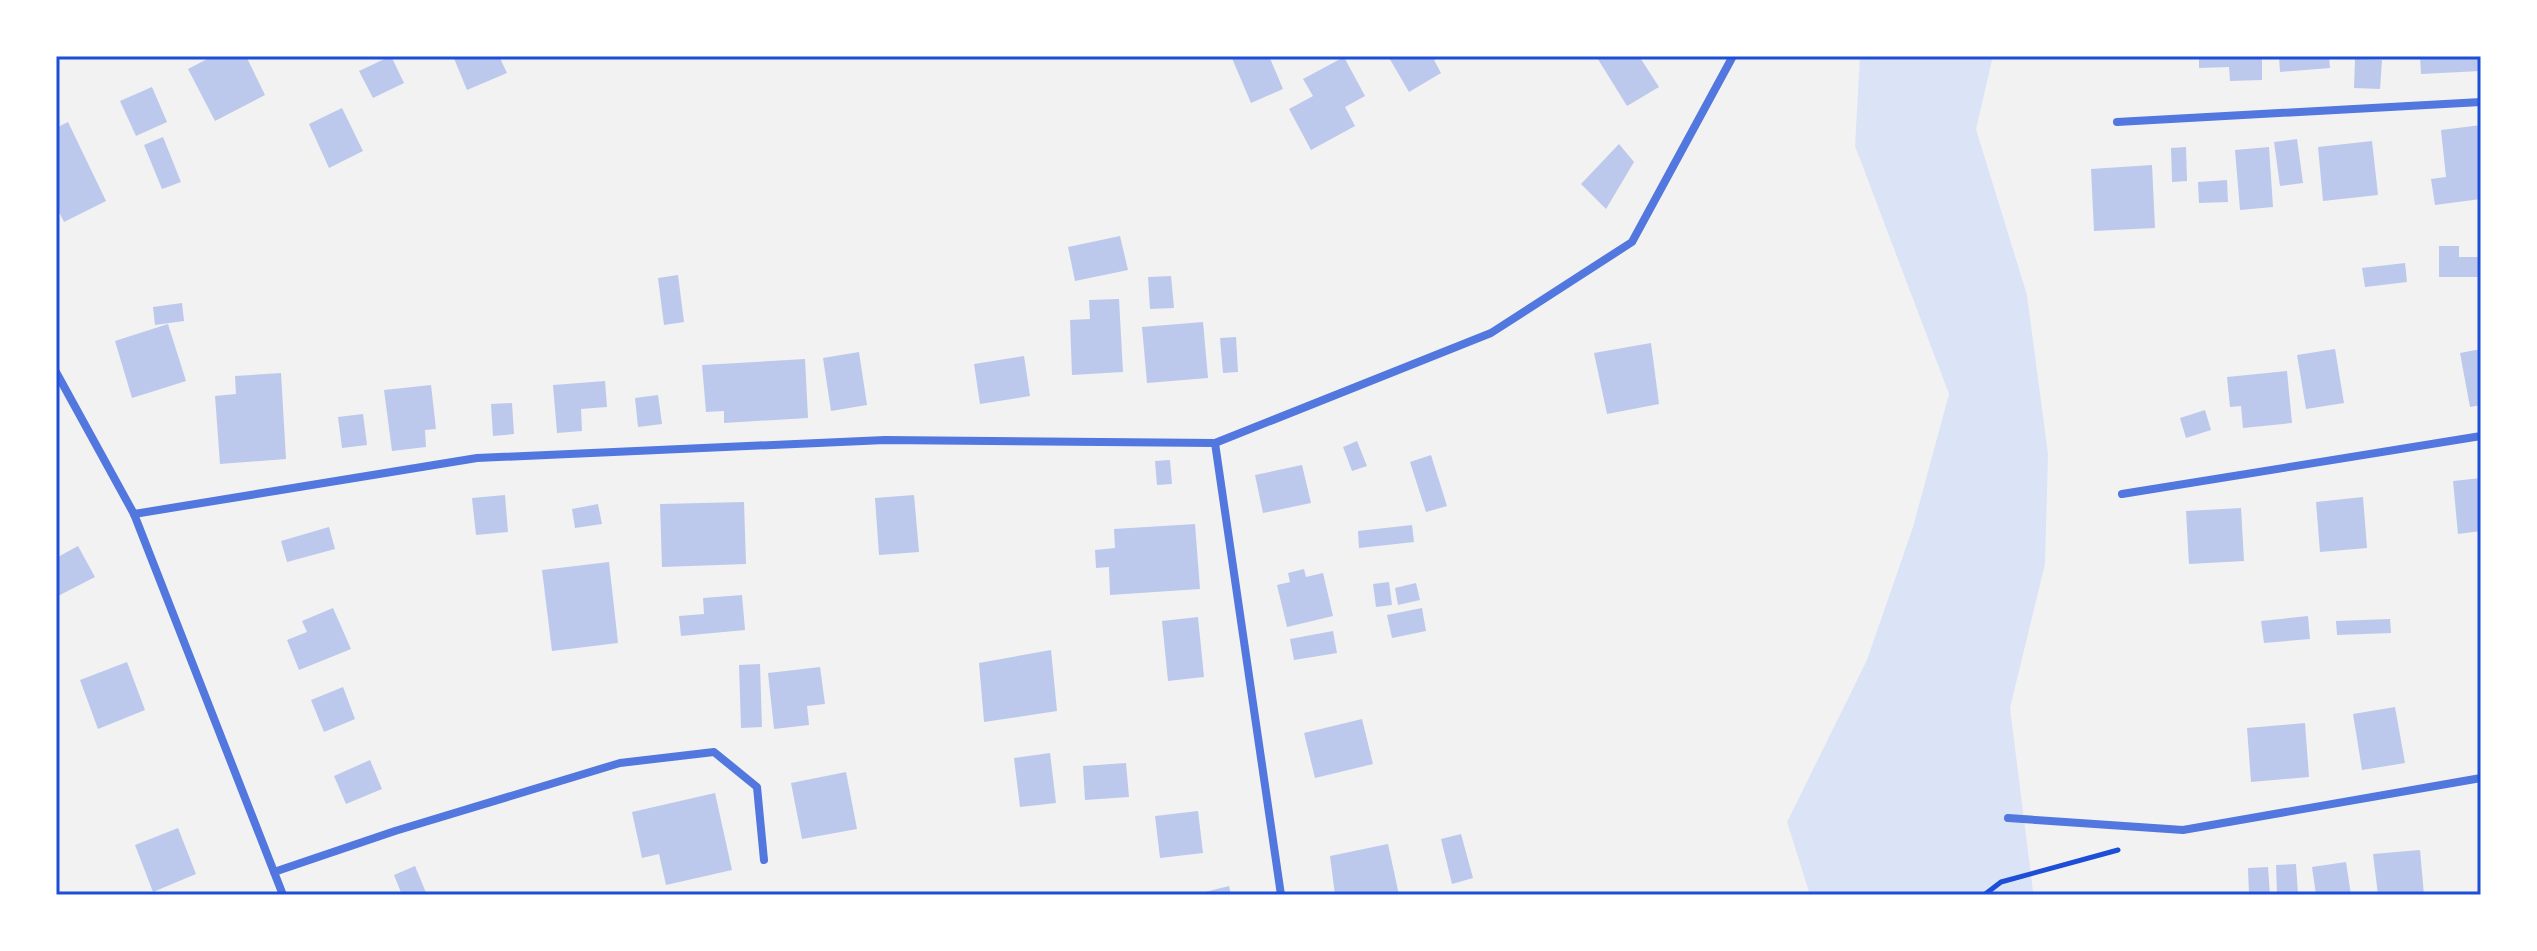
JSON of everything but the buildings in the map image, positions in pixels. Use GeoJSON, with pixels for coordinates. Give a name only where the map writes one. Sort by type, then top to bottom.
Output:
{"type":"FeatureCollection","features":[{"type":"Feature","properties":{"kind":"street"},"geometry":{"type":"LineString","coordinates":[[134,514],[477,458],[885,440],[1215,443],[1491,333],[1632,242],[1733,56]]}},
{"type":"Feature","properties":{"kind":"street"},"geometry":{"type":"LineString","coordinates":[[2117,122],[2481,102]]}},
{"type":"Feature","properties":{"kind":"street"},"geometry":{"type":"LineString","coordinates":[[56,372],[134,514],[283,895]]}},
{"type":"Feature","properties":{"kind":"street"},"geometry":{"type":"LineString","coordinates":[[2122,494],[2481,436]]}},
{"type":"Feature","properties":{"kind":"street"},"geometry":{"type":"LineString","coordinates":[[1215,443],[1281,895]]}},
{"type":"Feature","properties":{"kind":"street"},"geometry":{"type":"LineString","coordinates":[[274,872],[395,831],[620,763],[714,752],[757,787],[764,860]]}},
{"type":"Feature","properties":{"kind":"street"},"geometry":{"type":"LineString","coordinates":[[2008,818],[2183,830],[2481,778]]}},
{"type":"Feature","properties":{"kind":"path"},"geometry":{"type":"LineString","coordinates":[[1984,895],[2001,882],[2123,849]]}},
{"type":"Feature","properties":{"kind":"shaded area"},"geometry":{"type":"Polygon","coordinates":[[[1860,56],[1993,56],[1976,129],[2027,295],[2048,454],[2045,564],[2010,708],[2033,891],[2037,895],[1810,895],[1787,822],[1867,660],[1913,527],[1949,394],[1855,146],[1860,56]]]}}]}
